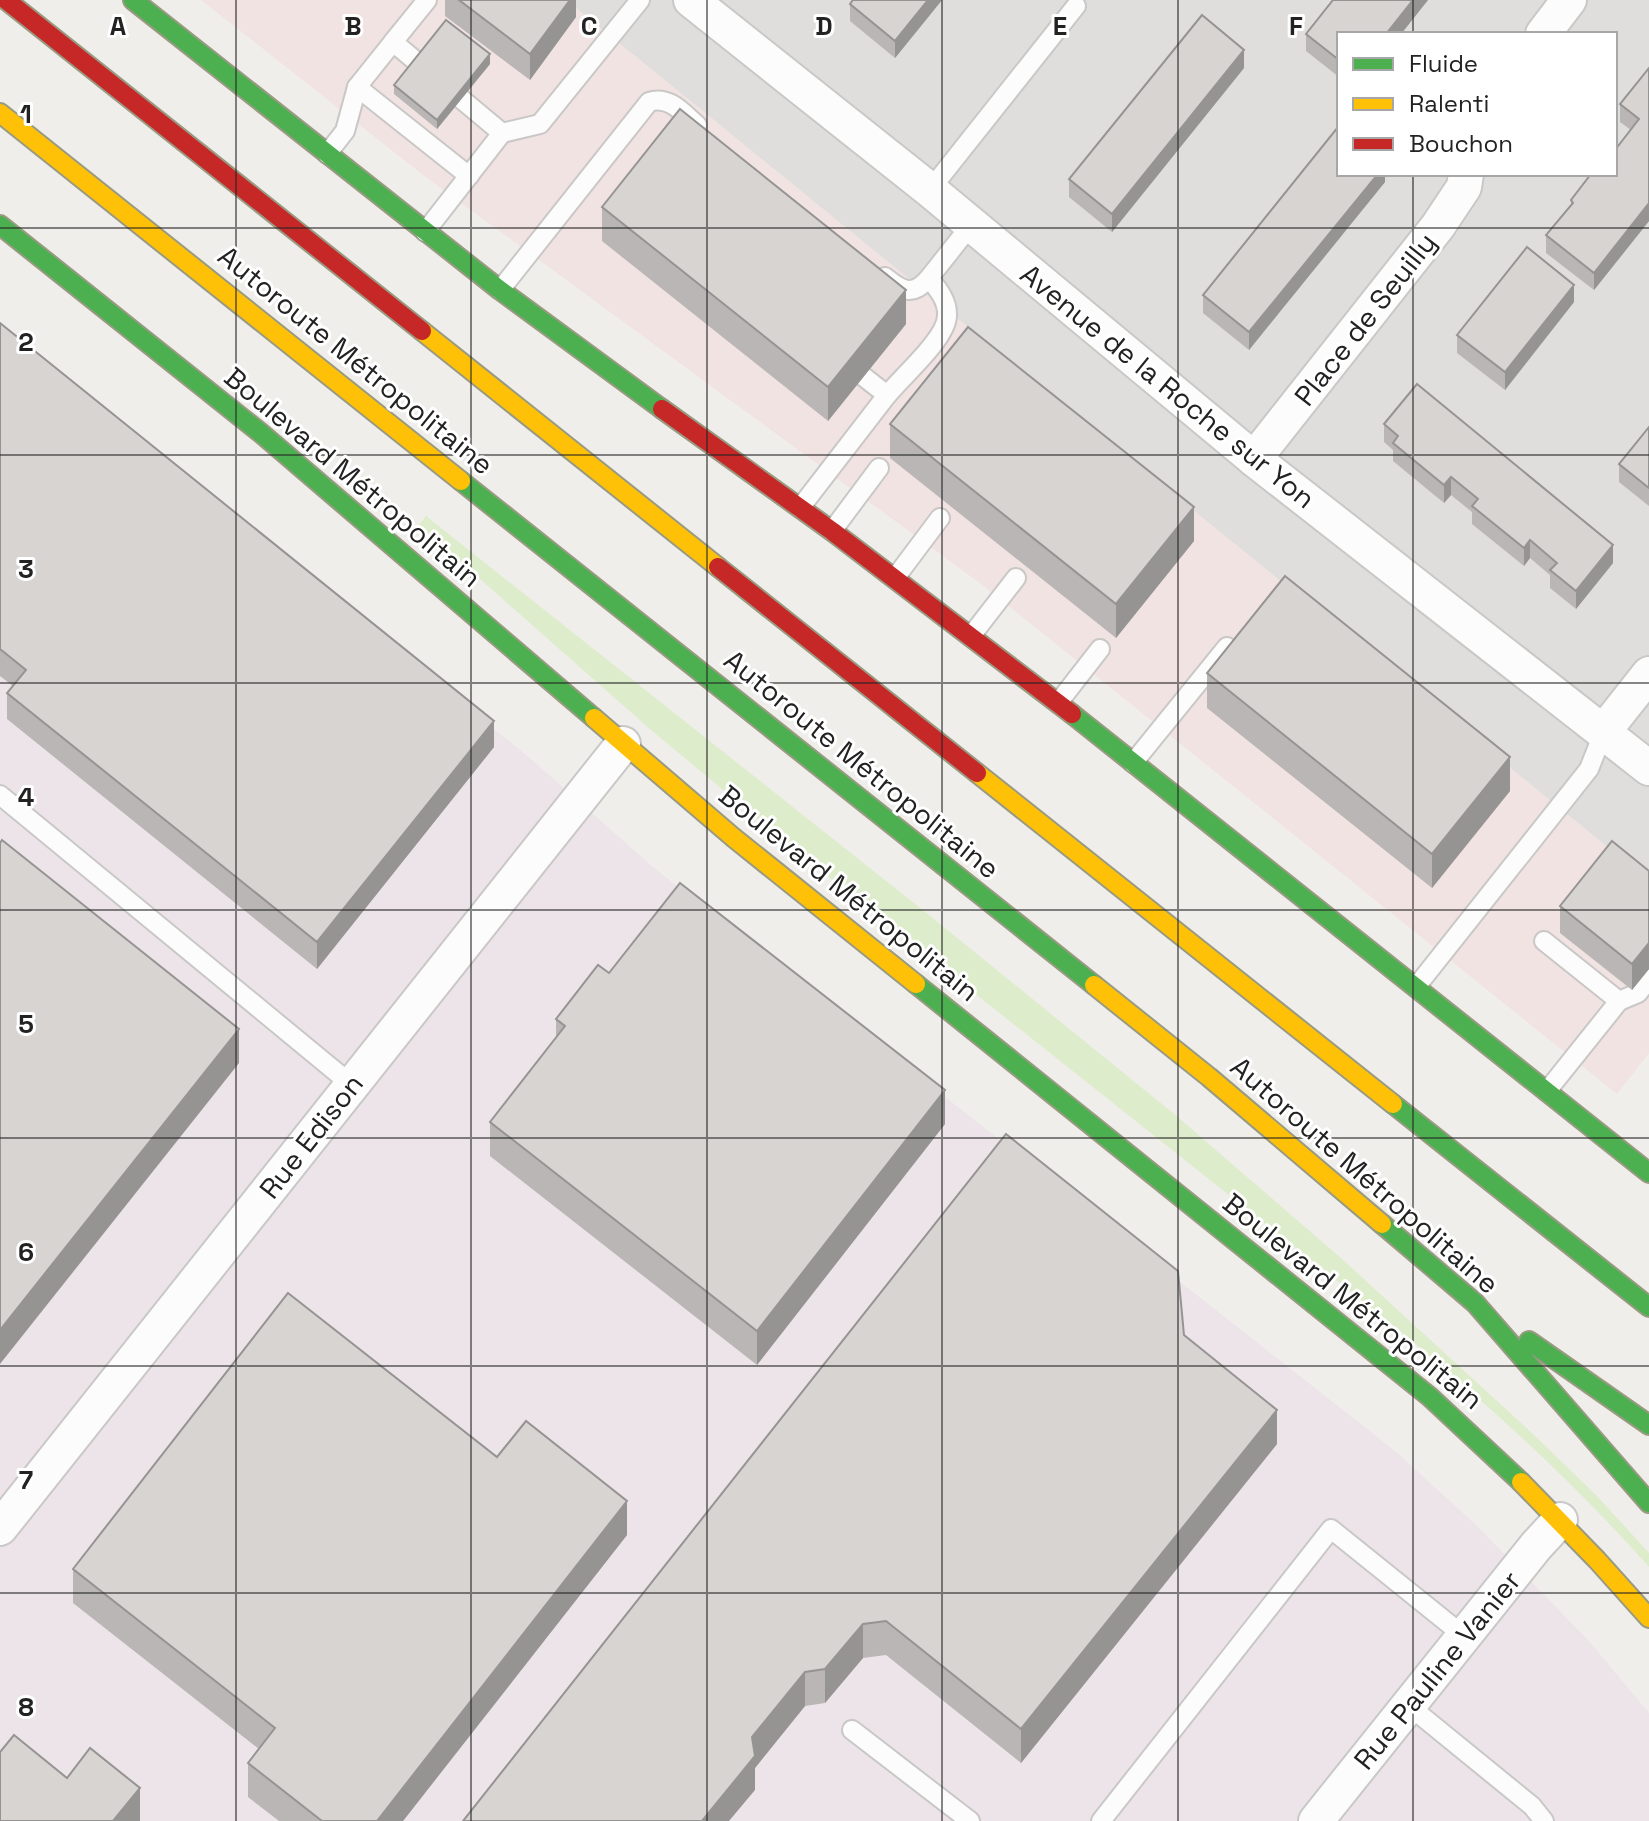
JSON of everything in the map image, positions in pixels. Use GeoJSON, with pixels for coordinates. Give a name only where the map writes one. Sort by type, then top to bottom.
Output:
{"type":"FeatureCollection","features":[{"type":"Feature","properties":{"kind":"main road"},"geometry":{"type":"LineString","coordinates":[[6,0],[1649,1307]]}},
{"type":"Feature","properties":{"kind":"main road"},"geometry":{"type":"LineString","coordinates":[[133,0],[500,290],[832,531],[1058,703],[1649,1173]]}},
{"type":"Feature","properties":{"kind":"main road","name":"Autoroute Métropolitaine"},"geometry":{"type":"LineString","coordinates":[[0,113],[1196,1067],[1475,1303],[1649,1503]]}},
{"type":"Feature","properties":{"kind":"main road","name":"Boulevard Métropolitain"},"geometry":{"type":"LineString","coordinates":[[0,225],[296,462],[734,838],[1382,1357],[1476,1438],[1560,1520],[1649,1618]]}},
{"type":"Feature","properties":{"kind":"main road"},"geometry":{"type":"LineString","coordinates":[[1475,1303],[1649,1425]]}},
{"type":"Feature","properties":{"kind":"street","name":"Avenue de la Roche sur Yon"},"geometry":{"type":"LineString","coordinates":[[691,0],[930,190],[1254,459],[1649,768]]}},
{"type":"Feature","properties":{"kind":"street"},"geometry":{"type":"LineString","coordinates":[[1545,32],[1569,0]]}},
{"type":"Feature","properties":{"kind":"street","name":"Place de Seuilly"},"geometry":{"type":"LineString","coordinates":[[1254,459],[1438,226],[1464,187],[1466,176]]}},
{"type":"Feature","properties":{"kind":"street"},"geometry":{"type":"LineString","coordinates":[[1604,731],[1649,674]]}},
{"type":"Feature","properties":{"kind":"street","name":"Rue Edison"},"geometry":{"type":"LineString","coordinates":[[0,1528],[623,744]]}},
{"type":"Feature","properties":{"kind":"street","name":"Rue Pauline Vanier"},"geometry":{"type":"LineString","coordinates":[[1316,1821],[1560,1520]]}},
{"type":"Feature","properties":{"kind":"lane"},"geometry":{"type":"LineString","coordinates":[[327,154],[345,131],[357,87],[427,0]]}},
{"type":"Feature","properties":{"kind":"lane"},"geometry":{"type":"LineString","coordinates":[[425,232],[502,133],[540,124],[640,0]]}},
{"type":"Feature","properties":{"kind":"lane"},"geometry":{"type":"LineString","coordinates":[[930,190],[1076,6]]}},
{"type":"Feature","properties":{"kind":"lane"},"geometry":{"type":"LineString","coordinates":[[393,42],[502,133]]}},
{"type":"Feature","properties":{"kind":"lane"},"geometry":{"type":"LineString","coordinates":[[357,87],[469,176]]}},
{"type":"Feature","properties":{"kind":"lane"},"geometry":{"type":"LineString","coordinates":[[500,290],[649,102],[667,101],[708,133]]}},
{"type":"Feature","properties":{"kind":"lane"},"geometry":{"type":"LineString","coordinates":[[872,267],[894,285],[907,290],[920,287],[971,225]]}},
{"type":"Feature","properties":{"kind":"lane"},"geometry":{"type":"LineString","coordinates":[[800,508],[945,325],[948,317],[945,299],[929,278]]}},
{"type":"Feature","properties":{"kind":"lane"},"geometry":{"type":"LineString","coordinates":[[864,377],[887,395]]}},
{"type":"Feature","properties":{"kind":"lane"},"geometry":{"type":"LineString","coordinates":[[832,531],[879,468]]}},
{"type":"Feature","properties":{"kind":"lane"},"geometry":{"type":"LineString","coordinates":[[895,578],[940,518]]}},
{"type":"Feature","properties":{"kind":"lane"},"geometry":{"type":"LineString","coordinates":[[971,636],[1016,578]]}},
{"type":"Feature","properties":{"kind":"lane"},"geometry":{"type":"LineString","coordinates":[[1133,763],[1227,647]]}},
{"type":"Feature","properties":{"kind":"lane"},"geometry":{"type":"LineString","coordinates":[[1058,703],[1100,649]]}},
{"type":"Feature","properties":{"kind":"lane"},"geometry":{"type":"LineString","coordinates":[[1416,987],[1589,769],[1604,731]]}},
{"type":"Feature","properties":{"kind":"lane"},"geometry":{"type":"LineString","coordinates":[[0,795],[352,1085]]}},
{"type":"Feature","properties":{"kind":"lane"},"geometry":{"type":"LineString","coordinates":[[1544,941],[1619,1001]]}},
{"type":"Feature","properties":{"kind":"lane"},"geometry":{"type":"LineString","coordinates":[[1547,1091],[1619,1001],[1638,993],[1649,979]]}},
{"type":"Feature","properties":{"kind":"lane"},"geometry":{"type":"LineString","coordinates":[[1101,1821],[1331,1529],[1464,1636]]}},
{"type":"Feature","properties":{"kind":"lane"},"geometry":{"type":"LineString","coordinates":[[1408,1705],[1532,1806],[1544,1821]]}},
{"type":"Feature","properties":{"kind":"lane"},"geometry":{"type":"LineString","coordinates":[[852,1730],[970,1821]]}},
{"type":"Feature","properties":{"kind":"shaded area"},"geometry":{"type":"Polygon","coordinates":[[[201,0],[566,0],[1649,881],[1649,1053],[1617,1094],[981,584],[423,175],[201,0]]]}},
{"type":"Feature","properties":{"kind":"shaded area"},"geometry":{"type":"Polygon","coordinates":[[[566,0],[1649,0],[1649,881],[566,0]]]}},
{"type":"Feature","properties":{"kind":"shaded area"},"geometry":{"type":"Polygon","coordinates":[[[0,329],[531,759],[653,867],[1395,1451],[1474,1523],[1589,1641],[1649,1713],[1649,1821],[0,1821],[0,329]]]}},
{"type":"Feature","properties":{"kind":"green space"},"geometry":{"type":"Polygon","coordinates":[[[426,516],[1173,1113],[1341,1258],[1533,1434],[1597,1496],[1649,1553],[1649,1567],[1556,1470],[1457,1380],[1389,1322],[823,873],[651,730],[419,525],[426,516]]]}},
{"type":"Feature","properties":{"kind":"building"},"geometry":{"type":"Polygon","coordinates":[[[459,0],[570,0],[530,54],[459,0]]]}},
{"type":"Feature","properties":{"kind":"building"},"geometry":{"type":"Polygon","coordinates":[[[853,0],[928,0],[895,41],[850,4],[853,0]]]}},
{"type":"Feature","properties":{"kind":"building"},"geometry":{"type":"Polygon","coordinates":[[[1333,0],[1413,0],[1388,32],[1337,32],[1337,58],[1306,34],[1333,0]]]}},
{"type":"Feature","properties":{"kind":"building"},"geometry":{"type":"Polygon","coordinates":[[[1202,15],[1244,50],[1112,214],[1069,179],[1202,15]]]}},
{"type":"Feature","properties":{"kind":"building"},"geometry":{"type":"Polygon","coordinates":[[[446,20],[490,54],[437,120],[394,85],[446,20]]]}},
{"type":"Feature","properties":{"kind":"building"},"geometry":{"type":"Polygon","coordinates":[[[1649,68],[1649,203],[1594,273],[1546,235],[1573,203],[1571,200],[1589,176],[1617,176],[1617,147],[1639,119],[1620,104],[1649,68]]]}},
{"type":"Feature","properties":{"kind":"building"},"geometry":{"type":"Polygon","coordinates":[[[680,109],[906,290],[828,387],[602,207],[680,109]]]}},
{"type":"Feature","properties":{"kind":"building"},"geometry":{"type":"Polygon","coordinates":[[[1337,128],[1337,176],[1376,176],[1249,332],[1203,295],[1337,128]]]}},
{"type":"Feature","properties":{"kind":"building"},"geometry":{"type":"Polygon","coordinates":[[[1527,247],[1574,285],[1505,372],[1457,335],[1527,247]]]}},
{"type":"Feature","properties":{"kind":"building"},"geometry":{"type":"Polygon","coordinates":[[[0,323],[494,721],[317,942],[7,693],[26,670],[0,649],[0,323]]]}},
{"type":"Feature","properties":{"kind":"building"},"geometry":{"type":"Polygon","coordinates":[[[968,327],[1194,507],[1116,604],[890,424],[968,327]]]}},
{"type":"Feature","properties":{"kind":"building"},"geometry":{"type":"Polygon","coordinates":[[[1417,384],[1613,545],[1576,591],[1550,570],[1557,563],[1530,540],[1524,548],[1472,506],[1478,499],[1451,477],[1444,485],[1393,443],[1398,436],[1384,424],[1417,384]]]}},
{"type":"Feature","properties":{"kind":"building"},"geometry":{"type":"Polygon","coordinates":[[[1649,427],[1649,488],[1619,464],[1649,427]]]}},
{"type":"Feature","properties":{"kind":"building"},"geometry":{"type":"Polygon","coordinates":[[[1285,576],[1510,757],[1432,854],[1207,673],[1285,576]]]}},
{"type":"Feature","properties":{"kind":"building"},"geometry":{"type":"Polygon","coordinates":[[[2,840],[239,1029],[0,1330],[0,843],[2,840]]]}},
{"type":"Feature","properties":{"kind":"building"},"geometry":{"type":"Polygon","coordinates":[[[1612,841],[1649,871],[1649,943],[1632,964],[1560,906],[1612,841]]]}},
{"type":"Feature","properties":{"kind":"building"},"geometry":{"type":"Polygon","coordinates":[[[680,883],[945,1090],[757,1331],[490,1122],[565,1026],[556,1019],[598,965],[609,973],[680,883]]]}},
{"type":"Feature","properties":{"kind":"building"},"geometry":{"type":"Polygon","coordinates":[[[1006,1134],[1178,1271],[1184,1335],[1277,1410],[1021,1729],[886,1621],[863,1624],[825,1669],[805,1672],[752,1737],[755,1756],[702,1821],[463,1821],[1006,1134]]]}},
{"type":"Feature","properties":{"kind":"building"},"geometry":{"type":"Polygon","coordinates":[[[288,1293],[497,1457],[526,1421],[627,1501],[377,1821],[322,1821],[248,1763],[275,1728],[73,1569],[288,1293]]]}},
{"type":"Feature","properties":{"kind":"building"},"geometry":{"type":"Polygon","coordinates":[[[14,1735],[67,1778],[90,1748],[140,1788],[113,1821],[0,1821],[0,1752],[14,1735]]]}},
{"type":"Feature","properties":{"kind":"traffic: fast"},"geometry":{"type":"LineString","coordinates":[[133,0],[500,290],[662,409]]}},
{"type":"Feature","properties":{"kind":"traffic: fast"},"geometry":{"type":"LineString","coordinates":[[0,225],[262,434],[594,718]]}},
{"type":"Feature","properties":{"kind":"traffic: fast"},"geometry":{"type":"LineString","coordinates":[[461,481],[1094,985]]}},
{"type":"Feature","properties":{"kind":"traffic: fast"},"geometry":{"type":"LineString","coordinates":[[1072,714],[1649,1173]]}},
{"type":"Feature","properties":{"kind":"traffic: fast"},"geometry":{"type":"LineString","coordinates":[[916,984],[1430,1397],[1521,1482]]}},
{"type":"Feature","properties":{"kind":"traffic: fast"},"geometry":{"type":"LineString","coordinates":[[1393,1104],[1649,1307]]}},
{"type":"Feature","properties":{"kind":"traffic: fast"},"geometry":{"type":"LineString","coordinates":[[1382,1224],[1475,1303],[1649,1503]]}},
{"type":"Feature","properties":{"kind":"traffic: fast"},"geometry":{"type":"LineString","coordinates":[[1529,1341],[1649,1425]]}},
{"type":"Feature","properties":{"kind":"traffic: slow"},"geometry":{"type":"LineString","coordinates":[[0,113],[461,481]]}},
{"type":"Feature","properties":{"kind":"traffic: slow"},"geometry":{"type":"LineString","coordinates":[[422,331],[718,567]]}},
{"type":"Feature","properties":{"kind":"traffic: slow"},"geometry":{"type":"LineString","coordinates":[[594,718],[734,838],[916,984]]}},
{"type":"Feature","properties":{"kind":"traffic: slow"},"geometry":{"type":"LineString","coordinates":[[977,773],[1393,1104]]}},
{"type":"Feature","properties":{"kind":"traffic: slow"},"geometry":{"type":"LineString","coordinates":[[1094,985],[1209,1077],[1382,1224]]}},
{"type":"Feature","properties":{"kind":"traffic: slow"},"geometry":{"type":"LineString","coordinates":[[1521,1482],[1649,1618]]}},
{"type":"Feature","properties":{"kind":"traffic: jam"},"geometry":{"type":"LineString","coordinates":[[6,0],[422,331]]}},
{"type":"Feature","properties":{"kind":"traffic: jam"},"geometry":{"type":"LineString","coordinates":[[662,409],[832,531],[1072,714]]}},
{"type":"Feature","properties":{"kind":"traffic: jam"},"geometry":{"type":"LineString","coordinates":[[718,567],[977,773]]}}]}
